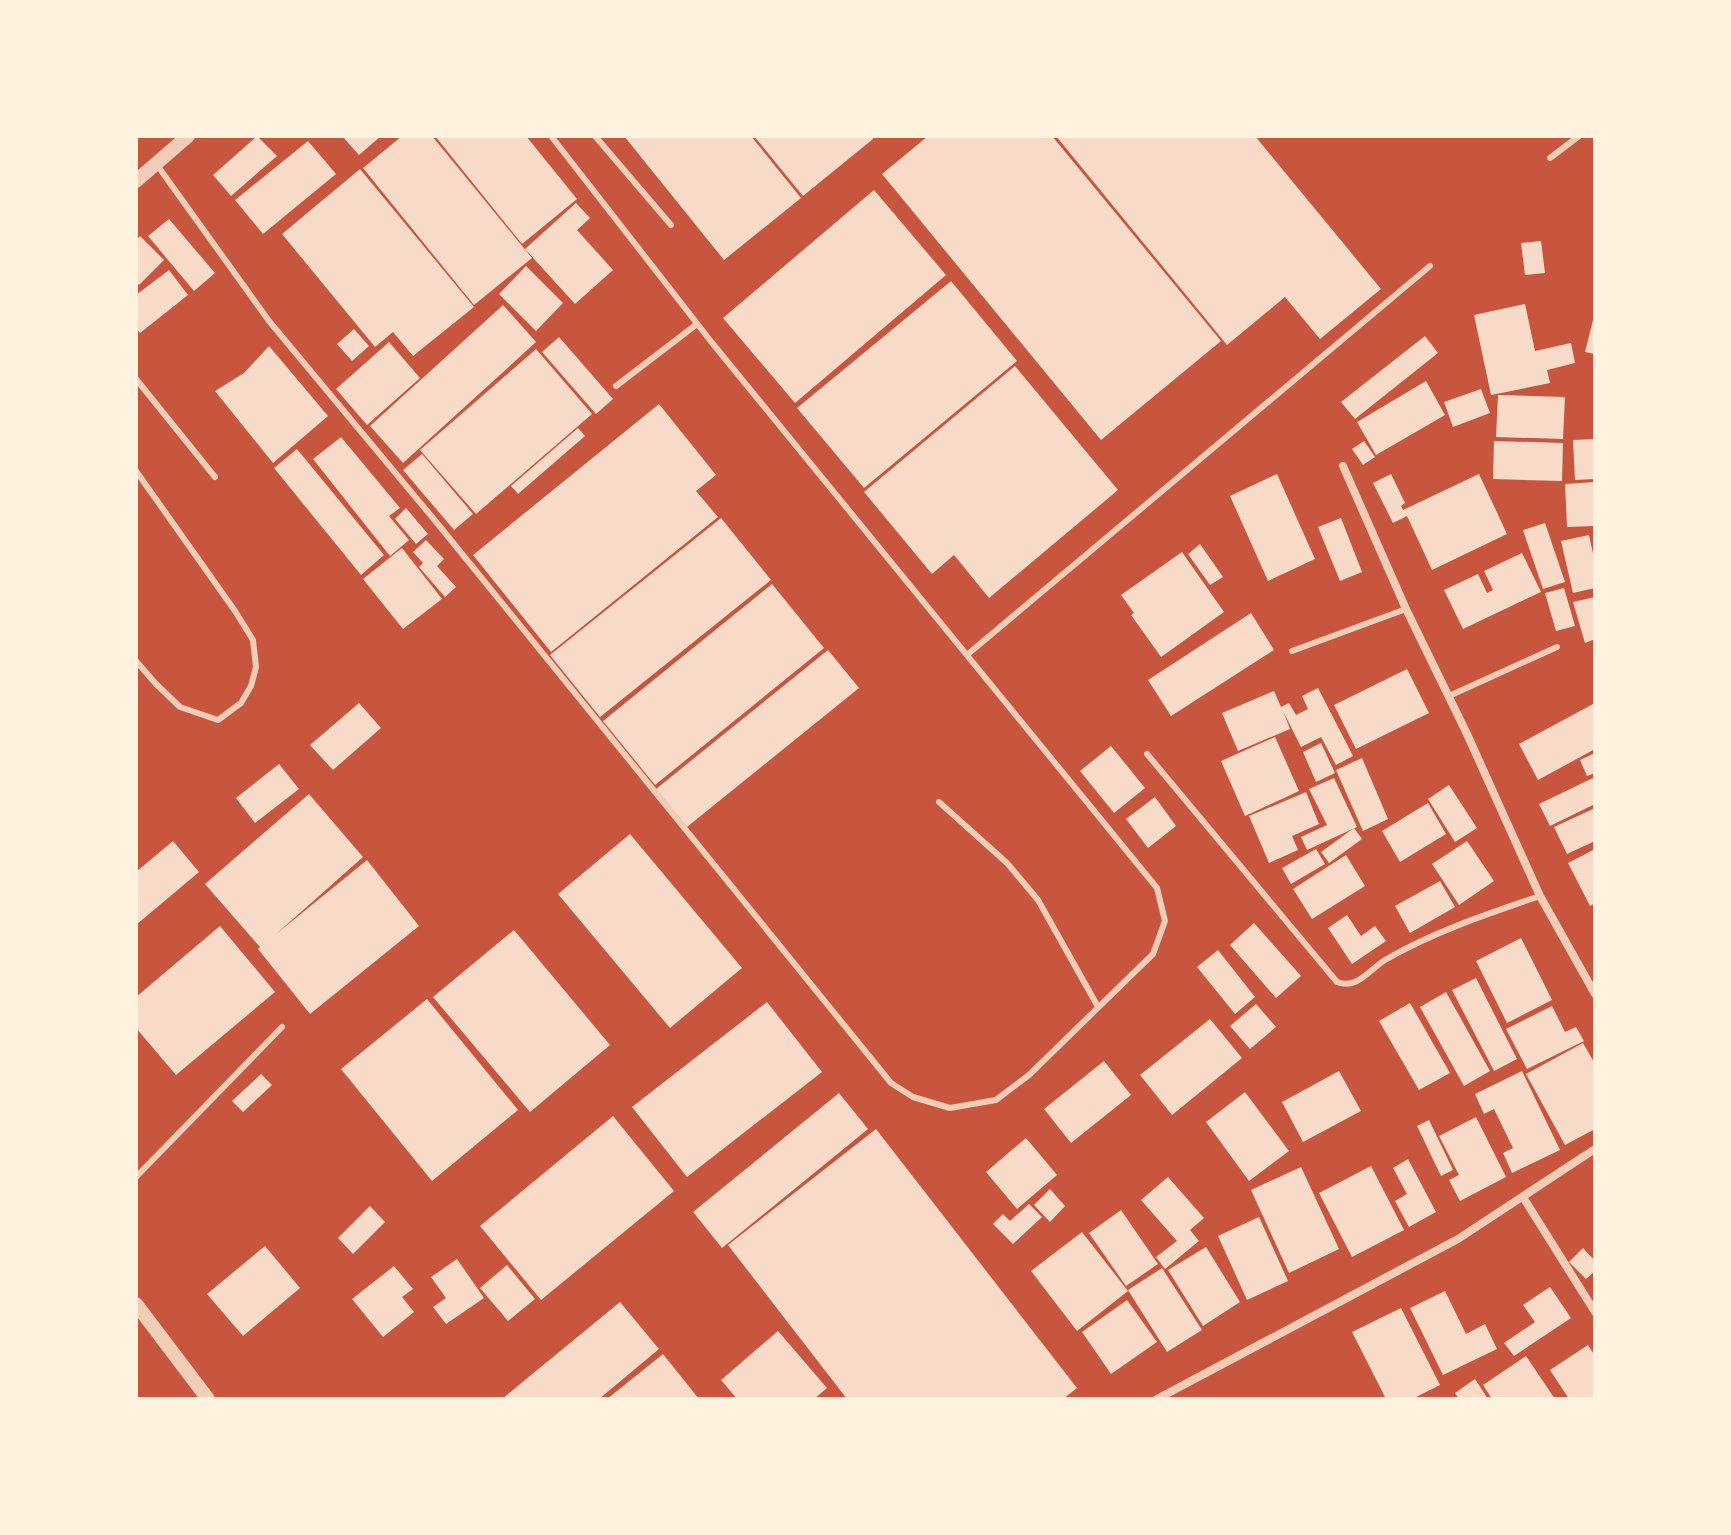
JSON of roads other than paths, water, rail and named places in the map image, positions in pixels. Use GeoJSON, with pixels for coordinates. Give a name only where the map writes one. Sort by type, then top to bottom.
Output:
{"type":"FeatureCollection","features":[{"type":"Feature","properties":{"kind":"street"},"geometry":{"type":"LineString","coordinates":[[136,181],[186,137]]}},
{"type":"Feature","properties":{"kind":"street"},"geometry":{"type":"LineString","coordinates":[[1343,466],[1540,896],[1595,994]]}},
{"type":"Feature","properties":{"kind":"street"},"geometry":{"type":"LineString","coordinates":[[1157,1399],[1458,1239],[1595,1149]]}},
{"type":"Feature","properties":{"kind":"street"},"geometry":{"type":"LineString","coordinates":[[1523,1197],[1595,1312]]}},
{"type":"Feature","properties":{"kind":"street"},"geometry":{"type":"LineString","coordinates":[[136,1304],[208,1399]]}},
{"type":"Feature","properties":{"kind":"lane"},"geometry":{"type":"LineString","coordinates":[[157,165],[269,321],[437,523],[891,1083],[913,1097],[950,1108],[996,1100],[1029,1075],[1097,1005],[1153,954],[1165,921],[1157,888],[697,324],[551,136]]}},
{"type":"Feature","properties":{"kind":"lane"},"geometry":{"type":"LineString","coordinates":[[595,136],[671,225]]}},
{"type":"Feature","properties":{"kind":"lane"},"geometry":{"type":"LineString","coordinates":[[1550,158],[1579,136]]}},
{"type":"Feature","properties":{"kind":"lane"},"geometry":{"type":"LineString","coordinates":[[968,654],[1430,266]]}},
{"type":"Feature","properties":{"kind":"lane"},"geometry":{"type":"LineString","coordinates":[[616,386],[697,324]]}},
{"type":"Feature","properties":{"kind":"lane"},"geometry":{"type":"LineString","coordinates":[[136,379],[215,477]]}},
{"type":"Feature","properties":{"kind":"lane"},"geometry":{"type":"LineString","coordinates":[[136,471],[253,640],[256,667],[251,686],[241,703],[218,720],[180,707],[136,661]]}},
{"type":"Feature","properties":{"kind":"lane"},"geometry":{"type":"LineString","coordinates":[[1292,651],[1406,609]]}},
{"type":"Feature","properties":{"kind":"lane"},"geometry":{"type":"LineString","coordinates":[[1449,696],[1557,647]]}},
{"type":"Feature","properties":{"kind":"lane"},"geometry":{"type":"LineString","coordinates":[[1147,754],[1337,982],[1356,983],[1385,960],[1457,925],[1540,896]]}},
{"type":"Feature","properties":{"kind":"lane"},"geometry":{"type":"LineString","coordinates":[[939,802],[1007,863],[1038,900],[1097,1005]]}},
{"type":"Feature","properties":{"kind":"lane"},"geometry":{"type":"LineString","coordinates":[[136,1177],[282,1027]]}}]}
